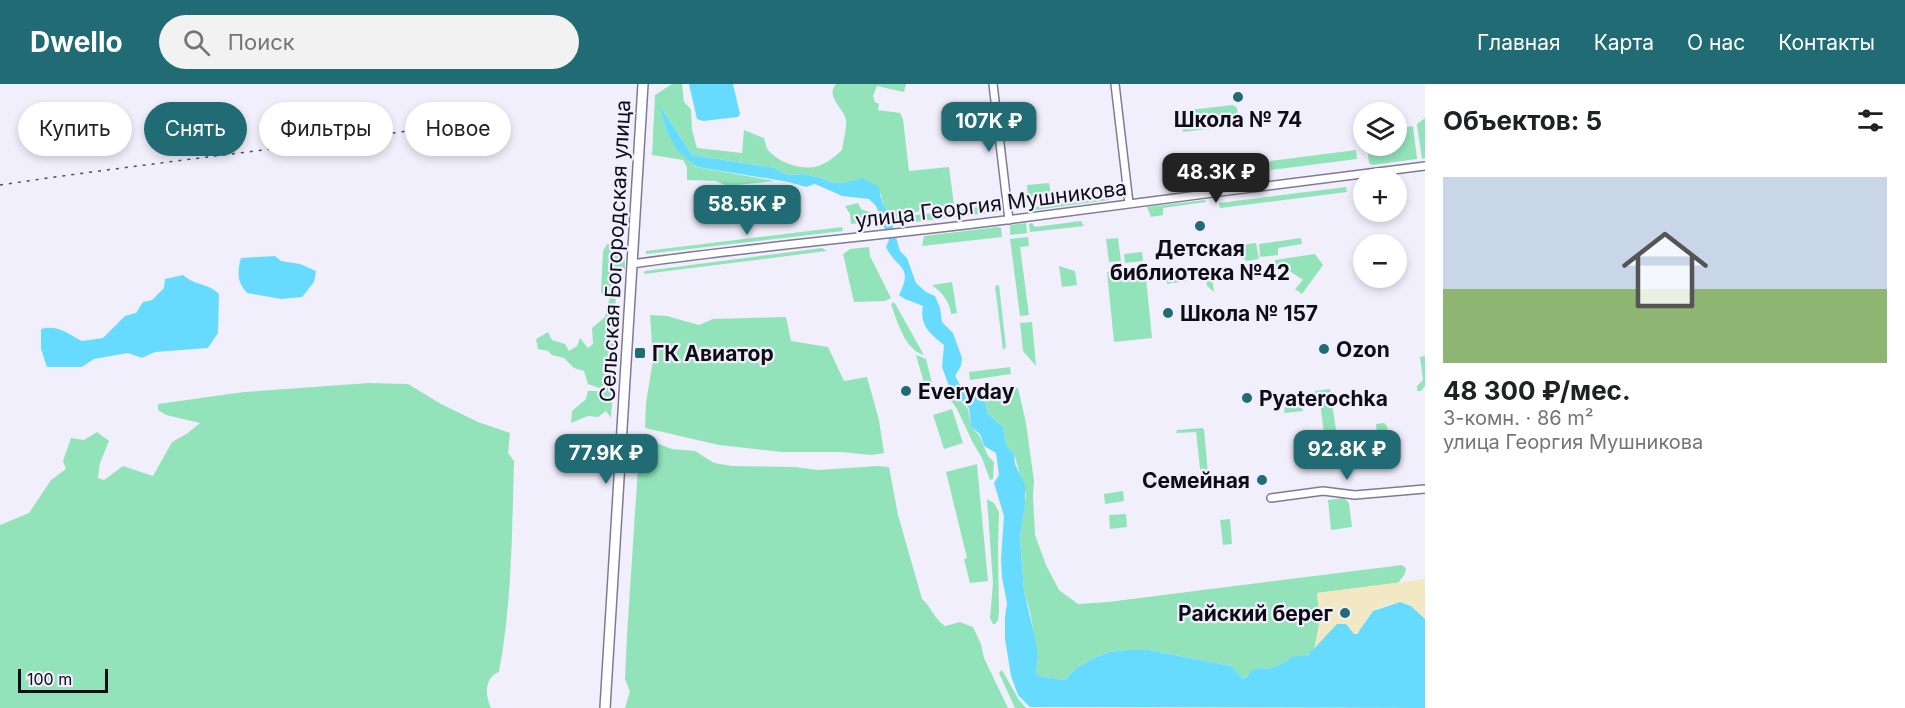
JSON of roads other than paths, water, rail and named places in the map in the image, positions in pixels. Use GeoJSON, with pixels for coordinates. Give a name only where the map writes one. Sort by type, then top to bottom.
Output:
{"type":"FeatureCollection","features":[{"type":"Feature","properties":{"kind":"main road","name":"Сельская Богородская улица"},"geometry":{"type":"LineString","coordinates":[[605,708],[643,84]]}},
{"type":"Feature","properties":{"kind":"street"},"geometry":{"type":"LineString","coordinates":[[993,84],[1009,220]]}},
{"type":"Feature","properties":{"kind":"street"},"geometry":{"type":"LineString","coordinates":[[1115,84],[1129,203]]}},
{"type":"Feature","properties":{"kind":"street","name":"улица Георгия Мушникова"},"geometry":{"type":"LineString","coordinates":[[632,264],[1425,169]]}},
{"type":"Feature","properties":{"kind":"street"},"geometry":{"type":"LineString","coordinates":[[1271,498],[1323,491],[1355,495],[1425,489]]}},
{"type":"Feature","properties":{"kind":"water"},"geometry":{"type":"Polygon","coordinates":[[[689,84],[733,84],[740,114],[738,117],[703,121],[697,119],[689,84]]]}},
{"type":"Feature","properties":{"kind":"water"},"geometry":{"type":"Polygon","coordinates":[[[659,104],[692,155],[775,168],[787,175],[804,174],[833,183],[862,178],[878,186],[900,251],[907,258],[916,283],[935,296],[942,322],[953,333],[962,358],[961,366],[955,376],[960,385],[985,403],[988,414],[1003,427],[1006,445],[1014,454],[1015,464],[1025,485],[1020,538],[1024,591],[1036,642],[1038,657],[1036,672],[1039,676],[1065,680],[1075,669],[1109,652],[1149,650],[1231,666],[1243,679],[1252,670],[1269,669],[1286,662],[1291,657],[1308,655],[1337,624],[1346,624],[1354,634],[1357,634],[1373,611],[1400,602],[1411,606],[1425,619],[1425,708],[1030,707],[1018,695],[1011,676],[1005,639],[1007,603],[1001,559],[1004,516],[994,483],[999,475],[996,453],[984,446],[980,434],[971,427],[969,408],[949,386],[942,367],[944,345],[930,333],[924,324],[923,306],[899,295],[905,278],[904,273],[886,247],[889,240],[876,206],[869,199],[842,196],[815,184],[806,187],[789,182],[697,167],[678,151],[667,132],[659,104]]]}},
{"type":"Feature","properties":{"kind":"water"},"geometry":{"type":"Polygon","coordinates":[[[275,256],[281,261],[300,264],[316,271],[314,282],[302,297],[281,299],[247,293],[241,285],[239,268],[241,258],[275,256]]]}},
{"type":"Feature","properties":{"kind":"water"},"geometry":{"type":"Polygon","coordinates":[[[183,275],[219,294],[218,333],[208,348],[155,352],[142,358],[128,353],[94,359],[82,367],[47,367],[41,349],[41,329],[58,329],[82,341],[103,338],[125,316],[136,313],[143,302],[152,300],[164,288],[165,279],[183,275]]]}},
{"type":"Feature","properties":{"kind":"railway"},"geometry":{"type":"LineString","coordinates":[[0,185],[405,131]]}},
{"type":"Feature","properties":{"kind":"place","name":"Школа № 74"},"geometry":{"type":"Point","coordinates":[1238,97]}},
{"type":"Feature","properties":{"kind":"place","name":"Детская библиотека №42"},"geometry":{"type":"Point","coordinates":[1200,226]}},
{"type":"Feature","properties":{"kind":"place","name":"Школа № 157"},"geometry":{"type":"Point","coordinates":[1168,313]}},
{"type":"Feature","properties":{"kind":"place","name":"Ozon"},"geometry":{"type":"Point","coordinates":[1324,349]}},
{"type":"Feature","properties":{"kind":"place","name":"ГК Авиатор"},"geometry":{"type":"Point","coordinates":[640,353]}},
{"type":"Feature","properties":{"kind":"place","name":"Everyday"},"geometry":{"type":"Point","coordinates":[906,391]}},
{"type":"Feature","properties":{"kind":"place","name":"Pyaterochka"},"geometry":{"type":"Point","coordinates":[1247,398]}},
{"type":"Feature","properties":{"kind":"place","name":"Семейная"},"geometry":{"type":"Point","coordinates":[1262,480]}},
{"type":"Feature","properties":{"kind":"place","name":"Райский берег"},"geometry":{"type":"Point","coordinates":[1345,613]}}]}
